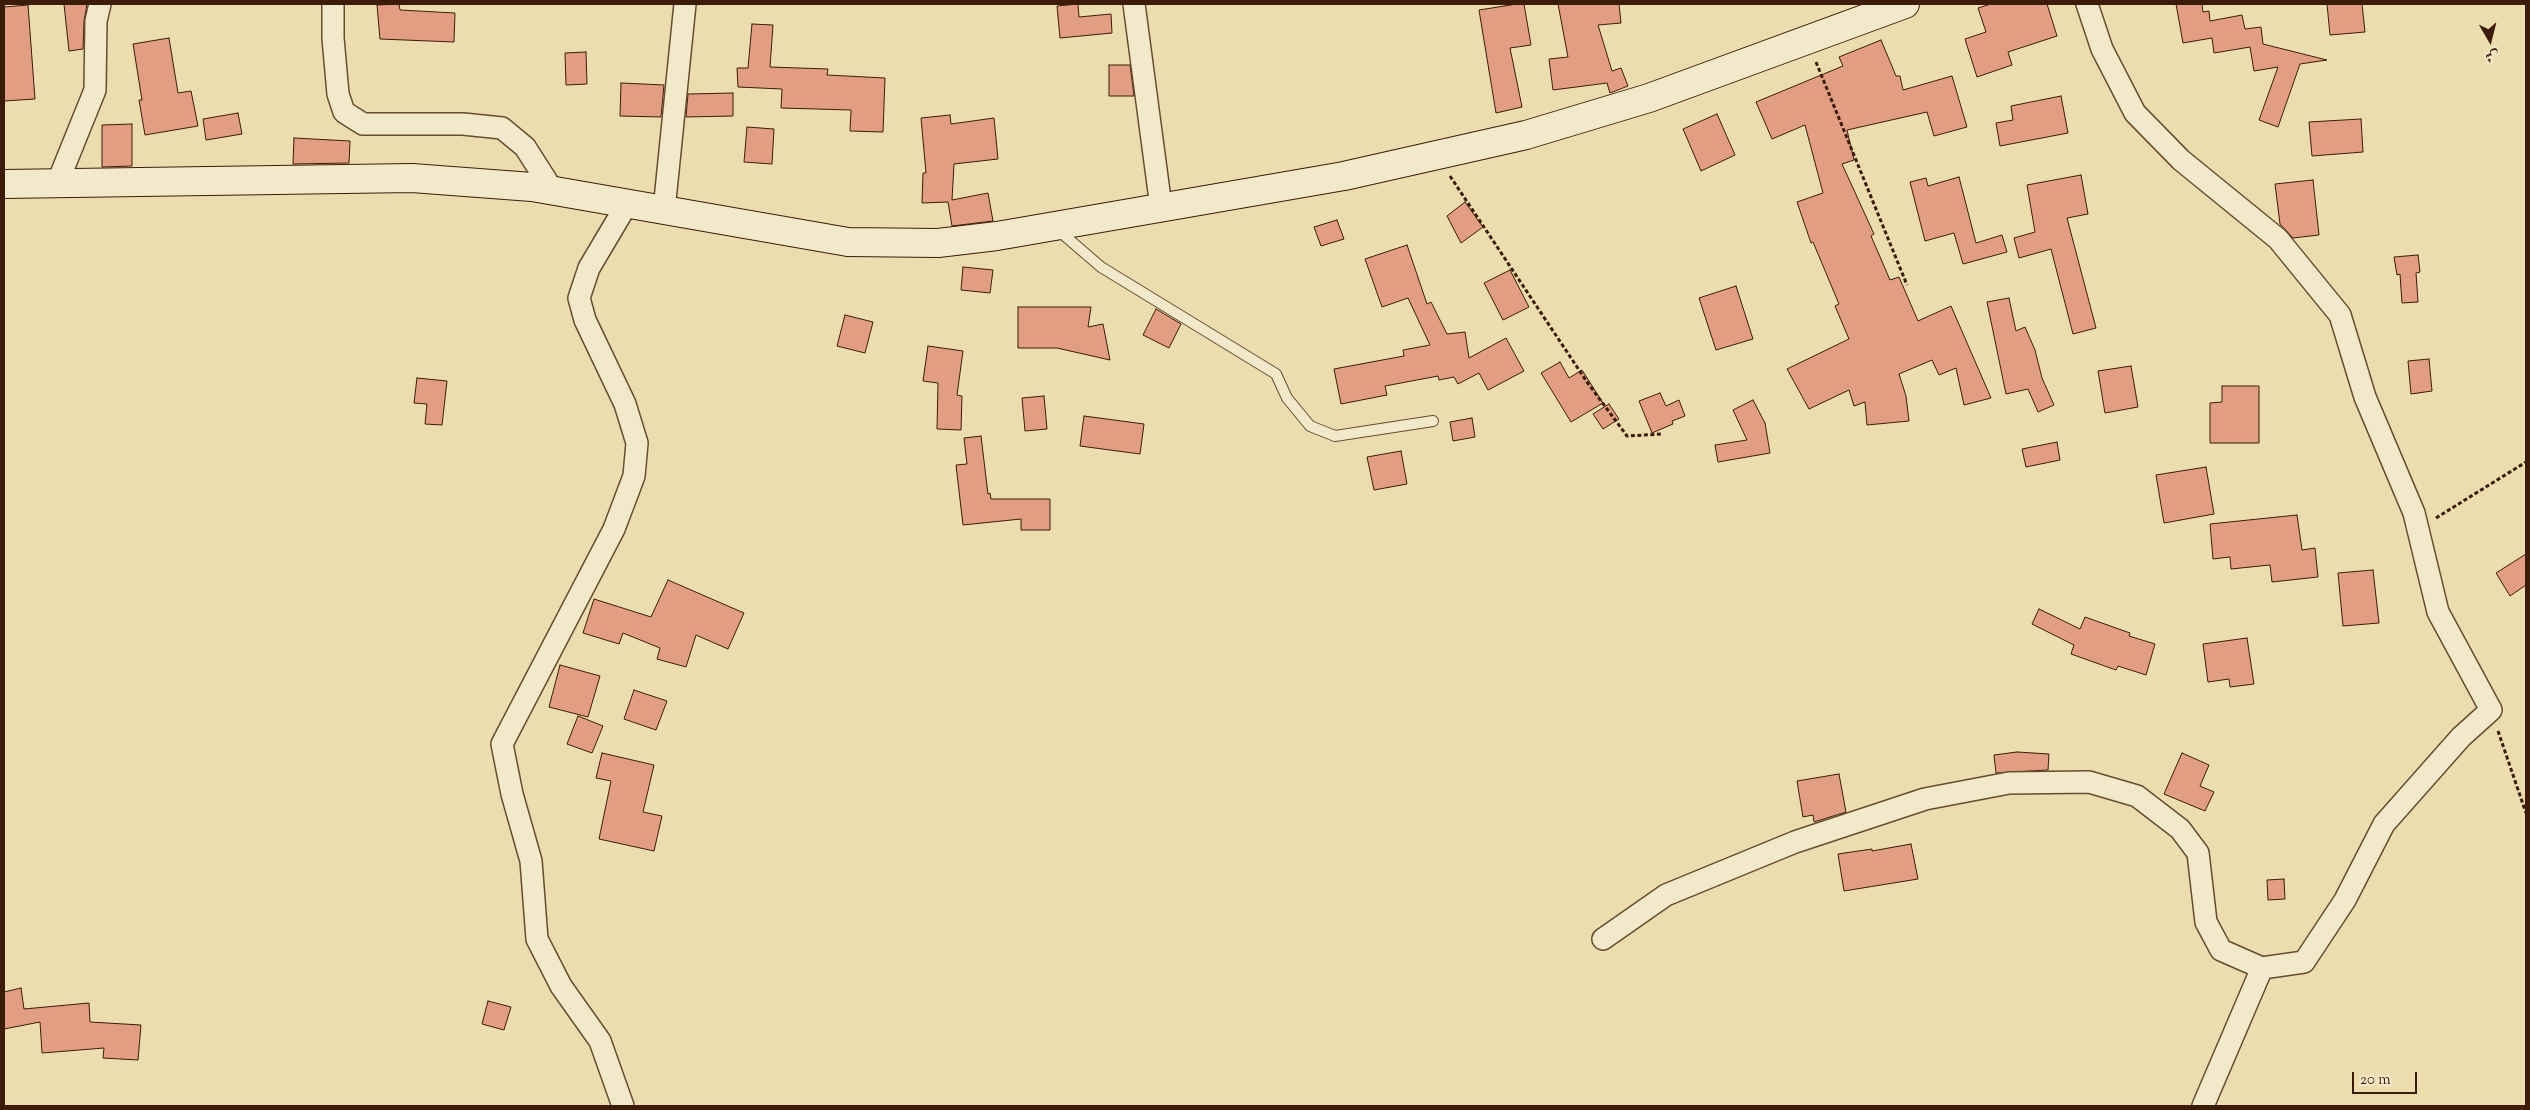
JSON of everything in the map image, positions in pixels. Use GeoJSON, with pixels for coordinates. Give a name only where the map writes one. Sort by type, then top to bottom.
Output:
{"type":"FeatureCollection","features":[{"type":"Feature","properties":{"kind":"main road"},"geometry":{"type":"LineString","coordinates":[[4,184],[412,178],[532,187],[848,242],[938,244],[1344,176],[1526,135],[1649,98],[1905,4]]}},
{"type":"Feature","properties":{"kind":"street"},"geometry":{"type":"LineString","coordinates":[[57,184],[95,90],[96,21],[100,4]]}},
{"type":"Feature","properties":{"kind":"street"},"geometry":{"type":"LineString","coordinates":[[334,4],[333,38],[338,94],[344,112],[363,124],[463,124],[502,128],[525,147],[553,191]]}},
{"type":"Feature","properties":{"kind":"street"},"geometry":{"type":"LineString","coordinates":[[664,210],[685,4]]}},
{"type":"Feature","properties":{"kind":"street"},"geometry":{"type":"LineString","coordinates":[[1134,4],[1161,208]]}},
{"type":"Feature","properties":{"kind":"street"},"geometry":{"type":"LineString","coordinates":[[1603,940],[1666,895],[1795,842],[1925,799],[2009,782],[2089,782],[2136,796],[2180,829],[2198,853],[2206,922],[2221,950],[2262,968],[2304,962],[2345,900],[2384,824],[2461,737],[2491,710],[2438,612],[2414,513],[2365,397],[2340,315],[2278,239],[2181,160],[2135,113],[2102,49],[2087,4]]}},
{"type":"Feature","properties":{"kind":"street"},"geometry":{"type":"LineString","coordinates":[[623,1106],[600,1041],[561,986],[537,939],[531,861],[512,794],[502,744],[614,529],[634,476],[637,443],[625,404],[585,320],[579,298],[589,268],[627,204]]}},
{"type":"Feature","properties":{"kind":"street"},"geometry":{"type":"LineString","coordinates":[[2203,1106],[2262,968]]}},
{"type":"Feature","properties":{"kind":"lane"},"geometry":{"type":"LineString","coordinates":[[1054,226],[1101,267],[1276,374],[1287,398],[1310,426],[1335,436],[1433,421]]}},
{"type":"Feature","properties":{"kind":"path"},"geometry":{"type":"LineString","coordinates":[[1808,40],[1907,285]]}},
{"type":"Feature","properties":{"kind":"path"},"geometry":{"type":"LineString","coordinates":[[1436,155],[1586,382],[1627,436],[1662,434]]}},
{"type":"Feature","properties":{"kind":"path"},"geometry":{"type":"LineString","coordinates":[[2418,528],[2526,462]]}},
{"type":"Feature","properties":{"kind":"path"},"geometry":{"type":"LineString","coordinates":[[2491,710],[2526,813]]}},
{"type":"Feature","properties":{"kind":"building"},"geometry":{"type":"Polygon","coordinates":[[[64,4],[87,4],[83,49],[69,51],[64,4]]]}},
{"type":"Feature","properties":{"kind":"building"},"geometry":{"type":"Polygon","coordinates":[[[399,4],[400,10],[455,13],[454,42],[380,39],[377,5],[399,4]]]}},
{"type":"Feature","properties":{"kind":"building"},"geometry":{"type":"Polygon","coordinates":[[[1078,4],[1079,17],[1111,14],[1112,33],[1060,38],[1057,6],[1078,4]]]}},
{"type":"Feature","properties":{"kind":"building"},"geometry":{"type":"Polygon","coordinates":[[[1524,4],[1531,45],[1510,48],[1522,107],[1496,113],[1479,10],[1524,4]]]}},
{"type":"Feature","properties":{"kind":"building"},"geometry":{"type":"Polygon","coordinates":[[[1558,4],[1619,4],[1621,23],[1598,25],[1612,71],[1621,68],[1628,86],[1610,93],[1607,83],[1553,90],[1549,59],[1568,57],[1558,4]]]}},
{"type":"Feature","properties":{"kind":"building"},"geometry":{"type":"Polygon","coordinates":[[[1991,4],[2047,4],[2057,36],[2008,52],[2012,65],[1977,77],[1965,39],[1986,32],[1978,8],[1991,4]]]}},
{"type":"Feature","properties":{"kind":"building"},"geometry":{"type":"Polygon","coordinates":[[[2176,4],[2202,4],[2203,12],[2209,11],[2210,21],[2242,15],[2245,29],[2261,27],[2263,44],[2327,60],[2300,64],[2278,127],[2259,120],[2278,67],[2254,71],[2250,47],[2214,53],[2212,38],[2183,43],[2176,4]]]}},
{"type":"Feature","properties":{"kind":"building"},"geometry":{"type":"Polygon","coordinates":[[[2327,4],[2362,4],[2365,32],[2330,35],[2327,4]]]}},
{"type":"Feature","properties":{"kind":"building"},"geometry":{"type":"Polygon","coordinates":[[[28,5],[35,99],[4,101],[4,7],[28,5]]]}},
{"type":"Feature","properties":{"kind":"building"},"geometry":{"type":"Polygon","coordinates":[[[752,24],[773,25],[770,67],[828,69],[827,75],[885,78],[883,132],[850,131],[851,110],[781,108],[782,89],[738,87],[737,68],[748,68],[752,24]]]}},
{"type":"Feature","properties":{"kind":"building"},"geometry":{"type":"Polygon","coordinates":[[[169,38],[178,93],[191,91],[198,126],[145,135],[139,100],[142,100],[133,44],[169,38]]]}},
{"type":"Feature","properties":{"kind":"building"},"geometry":{"type":"Polygon","coordinates":[[[1881,40],[1896,76],[1900,76],[1903,90],[1952,76],[1967,127],[1934,136],[1927,112],[1847,130],[1854,160],[1842,164],[1874,234],[1871,236],[1890,280],[1899,277],[1918,321],[1951,306],[1991,398],[1964,405],[1956,368],[1939,375],[1932,360],[1899,374],[1906,396],[1909,421],[1867,425],[1865,402],[1854,406],[1849,390],[1809,409],[1787,369],[1849,339],[1835,306],[1839,304],[1813,242],[1811,243],[1797,202],[1823,193],[1805,125],[1772,139],[1756,102],[1843,66],[1839,57],[1881,40]]]}},
{"type":"Feature","properties":{"kind":"building"},"geometry":{"type":"Polygon","coordinates":[[[586,52],[587,84],[566,85],[565,53],[586,52]]]}},
{"type":"Feature","properties":{"kind":"building"},"geometry":{"type":"Polygon","coordinates":[[[1109,65],[1130,65],[1134,96],[1109,96],[1109,65]]]}},
{"type":"Feature","properties":{"kind":"building"},"geometry":{"type":"Polygon","coordinates":[[[621,83],[664,85],[661,117],[620,116],[621,83]]]}},
{"type":"Feature","properties":{"kind":"building"},"geometry":{"type":"Polygon","coordinates":[[[733,93],[733,116],[686,117],[688,94],[733,93]]]}},
{"type":"Feature","properties":{"kind":"building"},"geometry":{"type":"Polygon","coordinates":[[[2061,96],[2068,133],[2000,146],[1996,123],[2013,120],[2011,106],[2061,96]]]}},
{"type":"Feature","properties":{"kind":"building"},"geometry":{"type":"Polygon","coordinates":[[[238,113],[242,134],[206,140],[203,119],[238,113]]]}},
{"type":"Feature","properties":{"kind":"building"},"geometry":{"type":"Polygon","coordinates":[[[1717,114],[1735,155],[1701,171],[1683,129],[1717,114]]]}},
{"type":"Feature","properties":{"kind":"building"},"geometry":{"type":"Polygon","coordinates":[[[950,115],[951,124],[994,118],[998,159],[954,164],[952,200],[988,193],[993,221],[952,226],[948,202],[922,203],[923,173],[926,173],[921,118],[950,115]]]}},
{"type":"Feature","properties":{"kind":"building"},"geometry":{"type":"Polygon","coordinates":[[[2361,119],[2363,152],[2312,156],[2309,122],[2361,119]]]}},
{"type":"Feature","properties":{"kind":"building"},"geometry":{"type":"Polygon","coordinates":[[[132,124],[132,166],[102,167],[102,125],[132,124]]]}},
{"type":"Feature","properties":{"kind":"building"},"geometry":{"type":"Polygon","coordinates":[[[747,127],[774,129],[772,164],[744,162],[747,127]]]}},
{"type":"Feature","properties":{"kind":"building"},"geometry":{"type":"Polygon","coordinates":[[[294,138],[350,141],[349,163],[293,164],[294,138]]]}},
{"type":"Feature","properties":{"kind":"building"},"geometry":{"type":"Polygon","coordinates":[[[2081,175],[2088,214],[2067,218],[2096,328],[2073,334],[2051,249],[2019,258],[2014,238],[2035,232],[2027,185],[2081,175]]]}},
{"type":"Feature","properties":{"kind":"building"},"geometry":{"type":"Polygon","coordinates":[[[1959,177],[1976,243],[2002,235],[2007,252],[1963,264],[1954,233],[1925,241],[1910,182],[1926,178],[1928,186],[1959,177]]]}},
{"type":"Feature","properties":{"kind":"building"},"geometry":{"type":"Polygon","coordinates":[[[2313,180],[2319,235],[2293,238],[2280,224],[2275,184],[2313,180]]]}},
{"type":"Feature","properties":{"kind":"building"},"geometry":{"type":"Polygon","coordinates":[[[1465,202],[1483,227],[1461,243],[1447,216],[1465,202]]]}},
{"type":"Feature","properties":{"kind":"building"},"geometry":{"type":"Polygon","coordinates":[[[1337,220],[1344,239],[1321,246],[1314,227],[1337,220]]]}},
{"type":"Feature","properties":{"kind":"building"},"geometry":{"type":"Polygon","coordinates":[[[1407,245],[1427,304],[1431,302],[1447,334],[1465,332],[1469,358],[1506,338],[1524,371],[1488,390],[1479,373],[1458,384],[1454,377],[1439,380],[1438,376],[1385,386],[1387,395],[1341,404],[1334,369],[1404,356],[1403,350],[1430,345],[1408,298],[1382,307],[1365,259],[1407,245]]]}},
{"type":"Feature","properties":{"kind":"building"},"geometry":{"type":"Polygon","coordinates":[[[2418,255],[2420,272],[2416,273],[2418,302],[2402,303],[2400,274],[2397,275],[2394,257],[2418,255]]]}},
{"type":"Feature","properties":{"kind":"building"},"geometry":{"type":"Polygon","coordinates":[[[963,267],[993,270],[990,293],[961,290],[963,267]]]}},
{"type":"Feature","properties":{"kind":"building"},"geometry":{"type":"Polygon","coordinates":[[[1510,270],[1529,307],[1503,320],[1484,283],[1510,270]]]}},
{"type":"Feature","properties":{"kind":"building"},"geometry":{"type":"Polygon","coordinates":[[[1736,286],[1753,339],[1716,350],[1699,298],[1736,286]]]}},
{"type":"Feature","properties":{"kind":"building"},"geometry":{"type":"Polygon","coordinates":[[[2009,298],[2016,331],[2025,327],[2035,350],[2042,378],[2054,405],[2038,412],[2028,389],[2006,394],[1987,302],[2009,298]]]}},
{"type":"Feature","properties":{"kind":"building"},"geometry":{"type":"Polygon","coordinates":[[[1018,307],[1091,307],[1088,327],[1103,324],[1110,360],[1057,348],[1018,348],[1018,307]]]}},
{"type":"Feature","properties":{"kind":"building"},"geometry":{"type":"Polygon","coordinates":[[[1156,309],[1181,324],[1169,348],[1143,335],[1156,309]]]}},
{"type":"Feature","properties":{"kind":"building"},"geometry":{"type":"Polygon","coordinates":[[[845,315],[873,322],[865,353],[837,346],[845,315]]]}},
{"type":"Feature","properties":{"kind":"building"},"geometry":{"type":"Polygon","coordinates":[[[928,346],[963,351],[957,395],[962,396],[961,430],[937,429],[938,383],[923,381],[928,346]]]}},
{"type":"Feature","properties":{"kind":"building"},"geometry":{"type":"Polygon","coordinates":[[[2429,359],[2432,391],[2411,394],[2408,361],[2429,359]]]}},
{"type":"Feature","properties":{"kind":"building"},"geometry":{"type":"Polygon","coordinates":[[[1560,362],[1569,378],[1582,370],[1603,403],[1571,422],[1541,373],[1560,362]]]}},
{"type":"Feature","properties":{"kind":"building"},"geometry":{"type":"Polygon","coordinates":[[[2131,366],[2138,407],[2105,413],[2098,371],[2131,366]]]}},
{"type":"Feature","properties":{"kind":"building"},"geometry":{"type":"Polygon","coordinates":[[[417,378],[447,381],[442,425],[425,424],[427,404],[414,403],[417,378]]]}},
{"type":"Feature","properties":{"kind":"building"},"geometry":{"type":"Polygon","coordinates":[[[2222,386],[2259,386],[2259,443],[2210,443],[2210,403],[2222,402],[2222,386]]]}},
{"type":"Feature","properties":{"kind":"building"},"geometry":{"type":"Polygon","coordinates":[[[1660,393],[1666,406],[1679,400],[1685,416],[1672,421],[1673,424],[1652,433],[1639,401],[1660,393]]]}},
{"type":"Feature","properties":{"kind":"building"},"geometry":{"type":"Polygon","coordinates":[[[1044,396],[1047,429],[1025,431],[1022,398],[1044,396]]]}},
{"type":"Feature","properties":{"kind":"building"},"geometry":{"type":"Polygon","coordinates":[[[1753,400],[1765,423],[1770,453],[1718,462],[1715,445],[1747,440],[1733,410],[1753,400]]]}},
{"type":"Feature","properties":{"kind":"building"},"geometry":{"type":"Polygon","coordinates":[[[1609,404],[1619,419],[1603,429],[1593,414],[1609,404]]]}},
{"type":"Feature","properties":{"kind":"building"},"geometry":{"type":"Polygon","coordinates":[[[1084,416],[1144,424],[1140,454],[1080,446],[1084,416]]]}},
{"type":"Feature","properties":{"kind":"building"},"geometry":{"type":"Polygon","coordinates":[[[1472,418],[1475,437],[1453,441],[1450,422],[1472,418]]]}},
{"type":"Feature","properties":{"kind":"building"},"geometry":{"type":"Polygon","coordinates":[[[981,436],[988,494],[990,493],[991,499],[1050,499],[1050,530],[1021,530],[1021,519],[963,525],[956,465],[967,464],[964,438],[981,436]]]}},
{"type":"Feature","properties":{"kind":"building"},"geometry":{"type":"Polygon","coordinates":[[[2057,442],[2060,460],[2026,467],[2022,449],[2057,442]]]}},
{"type":"Feature","properties":{"kind":"building"},"geometry":{"type":"Polygon","coordinates":[[[1401,451],[1407,484],[1374,490],[1367,457],[1401,451]]]}},
{"type":"Feature","properties":{"kind":"building"},"geometry":{"type":"Polygon","coordinates":[[[2206,467],[2214,514],[2164,523],[2156,475],[2206,467]]]}},
{"type":"Feature","properties":{"kind":"building"},"geometry":{"type":"Polygon","coordinates":[[[2297,515],[2302,550],[2315,548],[2318,577],[2272,582],[2270,565],[2231,569],[2230,557],[2213,559],[2210,524],[2297,515]]]}},
{"type":"Feature","properties":{"kind":"building"},"geometry":{"type":"Polygon","coordinates":[[[2526,554],[2526,585],[2510,596],[2496,573],[2526,554]]]}},
{"type":"Feature","properties":{"kind":"building"},"geometry":{"type":"Polygon","coordinates":[[[2373,570],[2379,623],[2343,626],[2338,573],[2373,570]]]}},
{"type":"Feature","properties":{"kind":"building"},"geometry":{"type":"Polygon","coordinates":[[[668,580],[744,613],[728,649],[696,635],[686,667],[657,659],[660,648],[623,633],[619,644],[583,633],[594,599],[651,617],[668,580]]]}},
{"type":"Feature","properties":{"kind":"building"},"geometry":{"type":"Polygon","coordinates":[[[2039,609],[2080,629],[2085,617],[2130,633],[2129,636],[2155,644],[2146,675],[2118,666],[2116,670],[2071,654],[2074,645],[2032,624],[2039,609]]]}},
{"type":"Feature","properties":{"kind":"building"},"geometry":{"type":"Polygon","coordinates":[[[2247,638],[2254,684],[2230,687],[2229,679],[2208,682],[2203,644],[2247,638]]]}},
{"type":"Feature","properties":{"kind":"building"},"geometry":{"type":"Polygon","coordinates":[[[560,665],[600,676],[588,717],[549,707],[560,665]]]}},
{"type":"Feature","properties":{"kind":"building"},"geometry":{"type":"Polygon","coordinates":[[[634,690],[667,701],[656,730],[624,719],[634,690]]]}},
{"type":"Feature","properties":{"kind":"building"},"geometry":{"type":"Polygon","coordinates":[[[578,716],[603,726],[592,753],[567,744],[578,716]]]}},
{"type":"Feature","properties":{"kind":"building"},"geometry":{"type":"Polygon","coordinates":[[[2017,752],[2049,754],[2048,770],[1996,773],[1994,755],[2017,752]]]}},
{"type":"Feature","properties":{"kind":"building"},"geometry":{"type":"Polygon","coordinates":[[[602,753],[654,765],[643,812],[662,816],[654,851],[599,839],[611,781],[596,778],[602,753]]]}},
{"type":"Feature","properties":{"kind":"building"},"geometry":{"type":"Polygon","coordinates":[[[2182,753],[2209,765],[2200,786],[2214,792],[2205,811],[2164,794],[2182,753]]]}},
{"type":"Feature","properties":{"kind":"building"},"geometry":{"type":"Polygon","coordinates":[[[1839,774],[1846,812],[1814,822],[1813,815],[1803,817],[1797,781],[1839,774]]]}},
{"type":"Feature","properties":{"kind":"building"},"geometry":{"type":"Polygon","coordinates":[[[1911,844],[1918,879],[1844,891],[1838,854],[1872,849],[1872,851],[1911,844]]]}},
{"type":"Feature","properties":{"kind":"building"},"geometry":{"type":"Polygon","coordinates":[[[2284,879],[2285,899],[2268,900],[2267,880],[2284,879]]]}},
{"type":"Feature","properties":{"kind":"building"},"geometry":{"type":"Polygon","coordinates":[[[21,988],[24,1009],[89,1003],[90,1022],[141,1025],[138,1060],[103,1058],[104,1048],[42,1053],[40,1022],[4,1029],[4,992],[21,988]]]}},
{"type":"Feature","properties":{"kind":"building"},"geometry":{"type":"Polygon","coordinates":[[[488,1001],[511,1007],[504,1030],[482,1024],[488,1001]]]}}]}
